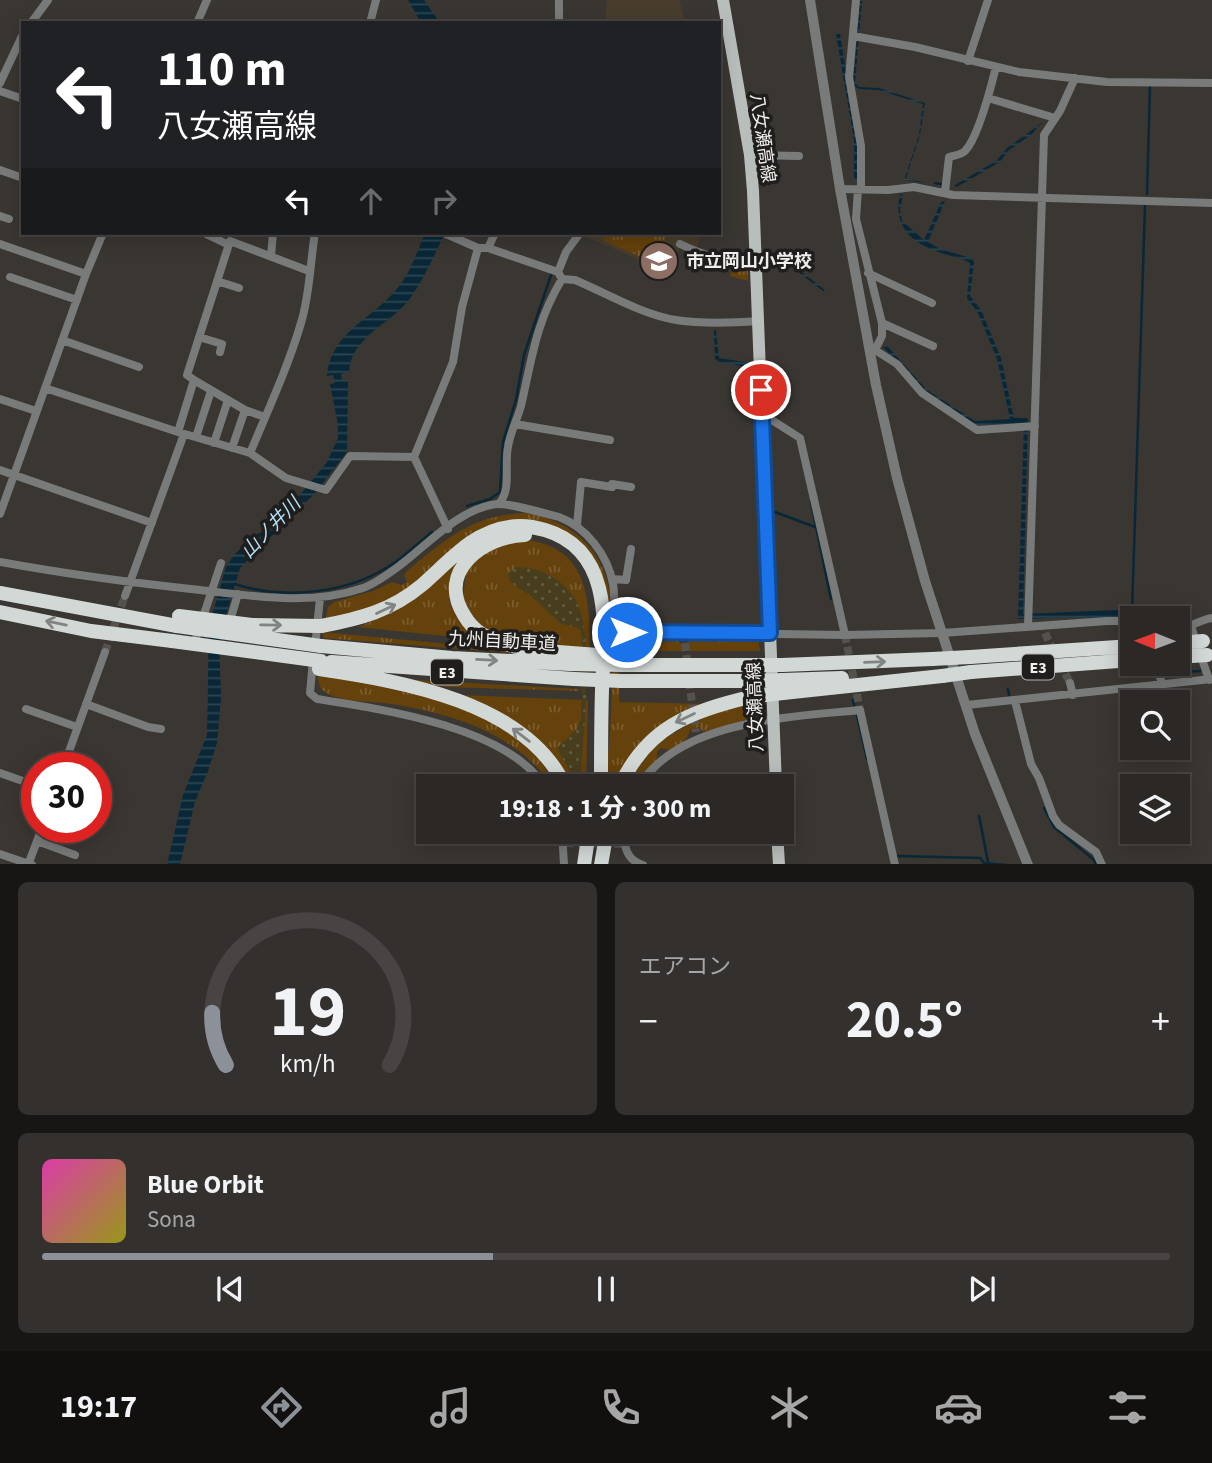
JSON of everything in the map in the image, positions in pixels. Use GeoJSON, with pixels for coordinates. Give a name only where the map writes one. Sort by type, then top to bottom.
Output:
{"type":"FeatureCollection","features":[{"type":"Feature","properties":{"kind":"highway"},"geometry":{"type":"LineString","coordinates":[[178,621],[321,626],[357,620],[397,604],[470,542],[499,529],[514,526],[528,526],[552,532],[567,540],[589,562],[596,576],[604,611],[601,774]]}},
{"type":"Feature","properties":{"kind":"highway"},"geometry":{"type":"LineString","coordinates":[[572,666],[481,634],[468,620],[456,596],[461,570],[468,558],[478,549],[495,540],[530,535],[563,547],[583,569],[592,590],[595,617],[591,774]]}},
{"type":"Feature","properties":{"kind":"highway","name":"九州自動車道"},"geometry":{"type":"LineString","coordinates":[[0,593],[321,646],[572,666],[621,681],[759,668]]}},
{"type":"Feature","properties":{"kind":"highway","name":"九州自動車道"},"geometry":{"type":"LineString","coordinates":[[0,611],[91,631],[320,665],[572,666],[623,661],[759,668],[783,674],[942,676],[1103,655],[1120,650]]}},
{"type":"Feature","properties":{"kind":"highway"},"geometry":{"type":"LineString","coordinates":[[1190,645],[1209,647]]}},
{"type":"Feature","properties":{"kind":"highway"},"geometry":{"type":"LineString","coordinates":[[1190,653],[1209,647]]}},
{"type":"Feature","properties":{"kind":"highway","name":"九州自動車道"},"geometry":{"type":"LineString","coordinates":[[783,674],[833,663],[970,657],[1103,655],[1120,658]]}},
{"type":"Feature","properties":{"kind":"highway"},"geometry":{"type":"LineString","coordinates":[[320,665],[427,690],[495,717],[530,742],[546,757],[557,774]]}},
{"type":"Feature","properties":{"kind":"highway"},"geometry":{"type":"LineString","coordinates":[[627,774],[641,750],[670,726],[700,711],[750,697],[783,674]]}},
{"type":"Feature","properties":{"kind":"highway"},"geometry":{"type":"LineString","coordinates":[[581,844],[583,864]]}},
{"type":"Feature","properties":{"kind":"highway"},"geometry":{"type":"LineString","coordinates":[[583,864],[587,844]]}},
{"type":"Feature","properties":{"kind":"highway"},"geometry":{"type":"LineString","coordinates":[[600,844],[601,864]]}},
{"type":"Feature","properties":{"kind":"highway"},"geometry":{"type":"LineString","coordinates":[[601,864],[605,844]]}},
{"type":"Feature","properties":{"kind":"main road","name":"八女瀬高線"},"geometry":{"type":"LineString","coordinates":[[723,0],[750,155],[775,774]]}},
{"type":"Feature","properties":{"kind":"main road"},"geometry":{"type":"LineString","coordinates":[[778,844],[779,864]]}},
{"type":"Feature","properties":{"kind":"street"},"geometry":{"type":"LineString","coordinates":[[32,21],[48,0]]}},
{"type":"Feature","properties":{"kind":"street"},"geometry":{"type":"LineString","coordinates":[[198,21],[207,0]]}},
{"type":"Feature","properties":{"kind":"street"},"geometry":{"type":"LineString","coordinates":[[371,21],[376,0]]}},
{"type":"Feature","properties":{"kind":"street"},"geometry":{"type":"LineString","coordinates":[[559,0],[559,21]]}},
{"type":"Feature","properties":{"kind":"street"},"geometry":{"type":"LineString","coordinates":[[810,0],[840,189],[872,351],[876,385],[897,478],[925,580],[975,734],[1028,864]]}},
{"type":"Feature","properties":{"kind":"street"},"geometry":{"type":"LineString","coordinates":[[856,0],[849,77],[861,146],[856,219],[882,323],[882,336],[872,351]]}},
{"type":"Feature","properties":{"kind":"street"},"geometry":{"type":"LineString","coordinates":[[968,61],[988,0]]}},
{"type":"Feature","properties":{"kind":"street"},"geometry":{"type":"LineString","coordinates":[[853,36],[915,47],[996,67],[1075,78],[1107,82],[1212,83]]}},
{"type":"Feature","properties":{"kind":"street"},"geometry":{"type":"LineString","coordinates":[[0,83],[21,38]]}},
{"type":"Feature","properties":{"kind":"street"},"geometry":{"type":"LineString","coordinates":[[945,192],[950,157],[963,153],[970,144],[988,98],[996,67]]}},
{"type":"Feature","properties":{"kind":"street"},"geometry":{"type":"LineString","coordinates":[[1028,627],[1029,426],[1044,135],[1075,78]]}},
{"type":"Feature","properties":{"kind":"street"},"geometry":{"type":"LineString","coordinates":[[0,91],[21,98]]}},
{"type":"Feature","properties":{"kind":"street"},"geometry":{"type":"LineString","coordinates":[[988,98],[1055,118]]}},
{"type":"Feature","properties":{"kind":"street"},"geometry":{"type":"LineString","coordinates":[[750,155],[799,156]]}},
{"type":"Feature","properties":{"kind":"street"},"geometry":{"type":"LineString","coordinates":[[0,170],[20,177]]}},
{"type":"Feature","properties":{"kind":"street"},"geometry":{"type":"LineString","coordinates":[[840,189],[914,187],[953,195],[1212,203]]}},
{"type":"Feature","properties":{"kind":"street"},"geometry":{"type":"LineString","coordinates":[[0,514],[76,300],[102,235]]}},
{"type":"Feature","properties":{"kind":"street"},"geometry":{"type":"LineString","coordinates":[[208,235],[229,245]]}},
{"type":"Feature","properties":{"kind":"street"},"geometry":{"type":"LineString","coordinates":[[271,256],[273,235]]}},
{"type":"Feature","properties":{"kind":"street"},"geometry":{"type":"LineString","coordinates":[[250,453],[301,324],[307,300],[315,235]]}},
{"type":"Feature","properties":{"kind":"street"},"geometry":{"type":"LineString","coordinates":[[448,235],[478,248],[488,248],[575,280],[657,315],[676,320],[758,321]]}},
{"type":"Feature","properties":{"kind":"street"},"geometry":{"type":"LineString","coordinates":[[488,248],[494,235]]}},
{"type":"Feature","properties":{"kind":"street"},"geometry":{"type":"LineString","coordinates":[[499,504],[506,497],[508,447],[536,338],[566,252],[579,235]]}},
{"type":"Feature","properties":{"kind":"street"},"geometry":{"type":"LineString","coordinates":[[265,416],[245,411],[187,375],[230,241],[309,271]]}},
{"type":"Feature","properties":{"kind":"street"},"geometry":{"type":"LineString","coordinates":[[0,243],[86,274]]}},
{"type":"Feature","properties":{"kind":"street"},"geometry":{"type":"LineString","coordinates":[[680,244],[701,254],[728,261],[756,262]]}},
{"type":"Feature","properties":{"kind":"street"},"geometry":{"type":"LineString","coordinates":[[447,529],[414,457],[453,362],[462,307],[478,248]]}},
{"type":"Feature","properties":{"kind":"street"},"geometry":{"type":"LineString","coordinates":[[868,273],[932,303]]}},
{"type":"Feature","properties":{"kind":"street"},"geometry":{"type":"LineString","coordinates":[[10,277],[76,300]]}},
{"type":"Feature","properties":{"kind":"street"},"geometry":{"type":"LineString","coordinates":[[217,281],[239,288]]}},
{"type":"Feature","properties":{"kind":"street"},"geometry":{"type":"LineString","coordinates":[[882,323],[933,346]]}},
{"type":"Feature","properties":{"kind":"street"},"geometry":{"type":"LineString","coordinates":[[199,337],[222,344],[219,352]]}},
{"type":"Feature","properties":{"kind":"street"},"geometry":{"type":"LineString","coordinates":[[62,340],[139,367]]}},
{"type":"Feature","properties":{"kind":"street"},"geometry":{"type":"LineString","coordinates":[[872,351],[897,364],[922,393],[977,430],[1029,426]]}},
{"type":"Feature","properties":{"kind":"street"},"geometry":{"type":"LineString","coordinates":[[125,596],[181,433],[194,380]]}},
{"type":"Feature","properties":{"kind":"street"},"geometry":{"type":"LineString","coordinates":[[45,388],[250,453],[286,478],[326,490],[351,456],[414,457]]}},
{"type":"Feature","properties":{"kind":"street"},"geometry":{"type":"LineString","coordinates":[[196,438],[211,390]]}},
{"type":"Feature","properties":{"kind":"street"},"geometry":{"type":"LineString","coordinates":[[0,399],[36,411]]}},
{"type":"Feature","properties":{"kind":"street"},"geometry":{"type":"LineString","coordinates":[[214,443],[228,400]]}},
{"type":"Feature","properties":{"kind":"street"},"geometry":{"type":"LineString","coordinates":[[232,448],[245,411]]}},
{"type":"Feature","properties":{"kind":"street"},"geometry":{"type":"LineString","coordinates":[[761,413],[800,438],[845,635]]}},
{"type":"Feature","properties":{"kind":"street"},"geometry":{"type":"LineString","coordinates":[[515,424],[610,440]]}},
{"type":"Feature","properties":{"kind":"street"},"geometry":{"type":"LineString","coordinates":[[0,470],[152,523]]}},
{"type":"Feature","properties":{"kind":"street"},"geometry":{"type":"LineString","coordinates":[[577,525],[582,482],[631,487]]}},
{"type":"Feature","properties":{"kind":"street"},"geometry":{"type":"LineString","coordinates":[[0,562],[131,583],[320,598],[365,587],[394,570],[466,514],[499,504],[538,511],[577,525],[600,552],[612,579],[617,623],[621,630],[627,632],[845,635],[942,633],[1028,627],[1044,630],[1120,621]]}},
{"type":"Feature","properties":{"kind":"street"},"geometry":{"type":"LineString","coordinates":[[612,579],[626,580],[631,549]]}},
{"type":"Feature","properties":{"kind":"street"},"geometry":{"type":"LineString","coordinates":[[196,638],[214,591],[221,563]]}},
{"type":"Feature","properties":{"kind":"street"},"geometry":{"type":"LineString","coordinates":[[225,637],[236,593]]}},
{"type":"Feature","properties":{"kind":"street"},"geometry":{"type":"LineString","coordinates":[[320,598],[310,693],[313,696],[317,699],[430,720],[481,739],[536,774]]}},
{"type":"Feature","properties":{"kind":"street"},"geometry":{"type":"LineString","coordinates":[[967,705],[1210,680],[1191,626],[1212,618]]}},
{"type":"Feature","properties":{"kind":"street"},"geometry":{"type":"LineString","coordinates":[[683,633],[685,643]]}},
{"type":"Feature","properties":{"kind":"street"},"geometry":{"type":"LineString","coordinates":[[68,752],[105,652]]}},
{"type":"Feature","properties":{"kind":"street"},"geometry":{"type":"LineString","coordinates":[[1160,676],[1162,684]]}},
{"type":"Feature","properties":{"kind":"street"},"geometry":{"type":"LineString","coordinates":[[1070,682],[1073,695]]}},
{"type":"Feature","properties":{"kind":"street"},"geometry":{"type":"LineString","coordinates":[[1015,701],[1031,764],[1053,816],[1059,825],[1097,852],[1102,864]]}},
{"type":"Feature","properties":{"kind":"street"},"geometry":{"type":"LineString","coordinates":[[86,704],[148,727],[161,729]]}},
{"type":"Feature","properties":{"kind":"street"},"geometry":{"type":"LineString","coordinates":[[26,709],[77,727]]}},
{"type":"Feature","properties":{"kind":"street"},"geometry":{"type":"LineString","coordinates":[[650,774],[661,761],[696,736],[774,719],[860,710],[895,864]]}},
{"type":"Feature","properties":{"kind":"street"},"geometry":{"type":"LineString","coordinates":[[0,773],[21,780]]}},
{"type":"Feature","properties":{"kind":"street"},"geometry":{"type":"LineString","coordinates":[[0,854],[30,864],[36,843]]}},
{"type":"Feature","properties":{"kind":"street"},"geometry":{"type":"LineString","coordinates":[[42,843],[75,855]]}},
{"type":"Feature","properties":{"kind":"street"},"geometry":{"type":"LineString","coordinates":[[563,844],[564,864]]}},
{"type":"Feature","properties":{"kind":"street"},"geometry":{"type":"LineString","coordinates":[[624,844],[630,858],[643,864]]}},
{"type":"Feature","properties":{"kind":"shaded area"},"geometry":{"type":"Polygon","coordinates":[[[607,0],[679,0],[685,21],[605,21],[607,0]]]}},
{"type":"Feature","properties":{"kind":"shaded area","name":"市立岡山小学校"},"geometry":{"type":"Polygon","coordinates":[[[582,235],[700,235],[698,250],[679,248],[670,273],[582,235]]]}},
{"type":"Feature","properties":{"kind":"green space"},"geometry":{"type":"Polygon","coordinates":[[[605,235],[666,235],[663,245],[641,257],[603,240],[605,235]]]}},
{"type":"Feature","properties":{"kind":"green space"},"geometry":{"type":"Polygon","coordinates":[[[734,264],[748,264],[748,281],[730,276],[734,264]]]}},
{"type":"Feature","properties":{"kind":"green space"},"geometry":{"type":"Polygon","coordinates":[[[525,513],[543,517],[572,531],[584,541],[602,567],[608,583],[614,624],[623,636],[662,636],[688,644],[691,637],[753,636],[758,640],[760,651],[620,651],[619,702],[708,704],[681,716],[627,774],[607,774],[612,701],[608,601],[602,575],[591,557],[578,548],[519,520],[375,610],[326,618],[328,607],[334,602],[373,591],[392,582],[402,585],[407,582],[404,575],[408,570],[448,538],[475,523],[525,513]]]}},
{"type":"Feature","properties":{"kind":"green space"},"geometry":{"type":"Polygon","coordinates":[[[515,539],[539,542],[557,549],[570,560],[585,590],[590,650],[505,639],[475,622],[463,597],[466,572],[480,553],[515,539]]]}},
{"type":"Feature","properties":{"kind":"green space"},"geometry":{"type":"Polygon","coordinates":[[[464,554],[450,585],[450,602],[463,624],[483,640],[358,627],[374,620],[464,554]]]}},
{"type":"Feature","properties":{"kind":"green space"},"geometry":{"type":"Polygon","coordinates":[[[323,632],[511,650],[511,653],[323,638],[323,632]]]}},
{"type":"Feature","properties":{"kind":"green space"},"geometry":{"type":"Polygon","coordinates":[[[317,677],[362,681],[416,693],[468,710],[508,730],[523,742],[550,774],[542,774],[519,751],[499,738],[454,718],[383,703],[350,700],[321,689],[317,677]]]}},
{"type":"Feature","properties":{"kind":"green space"},"geometry":{"type":"Polygon","coordinates":[[[399,679],[579,689],[579,691],[447,687],[399,679]]]}},
{"type":"Feature","properties":{"kind":"green space"},"geometry":{"type":"Polygon","coordinates":[[[457,695],[588,700],[586,774],[561,774],[547,752],[457,695]]]}},
{"type":"Feature","properties":{"kind":"green space"},"geometry":{"type":"Polygon","coordinates":[[[761,704],[762,713],[703,732],[699,727],[690,730],[680,744],[670,750],[661,748],[657,751],[657,759],[645,774],[634,774],[648,754],[670,735],[717,712],[761,704]]]}},
{"type":"Feature","properties":{"kind":"sand"},"geometry":{"type":"Polygon","coordinates":[[[516,567],[549,575],[570,592],[582,615],[587,662],[581,774],[571,774],[557,748],[577,729],[581,719],[581,631],[560,623],[530,595],[510,581],[508,574],[516,567]]]}},
{"type":"Feature","properties":{"kind":"water"},"geometry":{"type":"Polygon","coordinates":[[[408,0],[424,0],[439,21],[420,21],[408,0]]]}},
{"type":"Feature","properties":{"kind":"water"},"geometry":{"type":"Polygon","coordinates":[[[860,1],[855,83],[859,87],[879,88],[925,103],[920,135],[906,178],[926,183],[904,180],[919,135],[923,104],[878,90],[859,89],[853,85],[860,1]]]}},
{"type":"Feature","properties":{"kind":"water"},"geometry":{"type":"Polygon","coordinates":[[[836,34],[840,34],[858,146],[859,179],[854,179],[854,140],[836,34]]]}},
{"type":"Feature","properties":{"kind":"water"},"geometry":{"type":"Polygon","coordinates":[[[1043,122],[1032,134],[1008,151],[1000,162],[955,188],[955,185],[996,161],[1007,148],[1043,122]]]}},
{"type":"Feature","properties":{"kind":"water"},"geometry":{"type":"Polygon","coordinates":[[[900,194],[903,195],[900,209],[902,221],[924,240],[941,202],[945,201],[928,242],[940,249],[971,258],[974,262],[970,296],[981,310],[1001,358],[1014,418],[1028,418],[1023,614],[1117,610],[1120,610],[1120,618],[1018,619],[1024,423],[974,425],[925,392],[883,347],[887,346],[927,390],[975,421],[1010,419],[997,359],[978,313],[967,298],[970,263],[919,243],[902,224],[898,205],[900,194]]]}},
{"type":"Feature","properties":{"kind":"water","name":"山ノ井川"},"geometry":{"type":"Polygon","coordinates":[[[424,235],[444,235],[411,297],[365,339],[357,348],[349,372],[341,374],[342,381],[348,380],[347,452],[315,493],[240,568],[219,639],[221,698],[217,743],[195,802],[180,864],[167,864],[183,795],[207,735],[209,626],[226,567],[253,536],[274,522],[327,462],[338,438],[330,384],[335,383],[333,375],[327,376],[330,361],[344,338],[401,284],[424,235]]]}},
{"type":"Feature","properties":{"kind":"water"},"geometry":{"type":"Polygon","coordinates":[[[767,258],[793,265],[825,290],[793,268],[767,262],[767,258]]]}},
{"type":"Feature","properties":{"kind":"water"},"geometry":{"type":"Polygon","coordinates":[[[714,330],[719,358],[751,363],[752,368],[715,359],[714,330]]]}},
{"type":"Feature","properties":{"kind":"waterway"},"geometry":{"type":"LineString","coordinates":[[1147,194],[1150,87]]}},
{"type":"Feature","properties":{"kind":"waterway"},"geometry":{"type":"LineString","coordinates":[[935,183],[941,184]]}},
{"type":"Feature","properties":{"kind":"waterway"},"geometry":{"type":"LineString","coordinates":[[1132,606],[1145,206]]}},
{"type":"Feature","properties":{"kind":"waterway"},"geometry":{"type":"LineString","coordinates":[[467,506],[490,499],[500,492],[503,442],[516,400],[524,355],[551,275]]}},
{"type":"Feature","properties":{"kind":"waterway"},"geometry":{"type":"LineString","coordinates":[[811,502],[831,599]]}},
{"type":"Feature","properties":{"kind":"waterway"},"geometry":{"type":"LineString","coordinates":[[775,512],[815,527]]}},
{"type":"Feature","properties":{"kind":"waterway"},"geometry":{"type":"LineString","coordinates":[[235,584],[252,589],[289,593],[346,585],[386,568],[432,532]]}},
{"type":"Feature","properties":{"kind":"waterway"},"geometry":{"type":"LineString","coordinates":[[1190,672],[1200,671]]}},
{"type":"Feature","properties":{"kind":"waterway"},"geometry":{"type":"LineString","coordinates":[[1008,689],[1009,695]]}},
{"type":"Feature","properties":{"kind":"waterway"},"geometry":{"type":"LineString","coordinates":[[853,700],[854,705]]}},
{"type":"Feature","properties":{"kind":"waterway"},"geometry":{"type":"LineString","coordinates":[[857,715],[867,759]]}},
{"type":"Feature","properties":{"kind":"waterway"},"geometry":{"type":"LineString","coordinates":[[1044,808],[1054,827],[1096,864]]}},
{"type":"Feature","properties":{"kind":"waterway"},"geometry":{"type":"LineString","coordinates":[[979,816],[988,862]]}},
{"type":"Feature","properties":{"kind":"waterway"},"geometry":{"type":"LineString","coordinates":[[897,856],[980,858],[984,863],[995,864]]}},
{"type":"Feature","properties":{"kind":"tunnel"},"geometry":{"type":"LineString","coordinates":[[105,652],[125,596]]}},
{"type":"Feature","properties":{"kind":"tunnel"},"geometry":{"type":"LineString","coordinates":[[1045,633],[1054,652]]}},
{"type":"Feature","properties":{"kind":"tunnel"},"geometry":{"type":"LineString","coordinates":[[845,635],[860,710]]}},
{"type":"Feature","properties":{"kind":"tunnel"},"geometry":{"type":"LineString","coordinates":[[685,643],[688,668]]}},
{"type":"Feature","properties":{"kind":"tunnel"},"geometry":{"type":"LineString","coordinates":[[1060,663],[1070,683]]}},
{"type":"Feature","properties":{"kind":"tunnel"},"geometry":{"type":"LineString","coordinates":[[689,681],[696,732]]}},
{"type":"Feature","properties":{"kind":"place","name":"市立岡山小学校"},"geometry":{"type":"Point","coordinates":[659,261]}},
{"type":"Feature","properties":{"kind":"route"},"geometry":{"type":"LineString","coordinates":[[627,632],[770,633],[761,390]]}}]}
